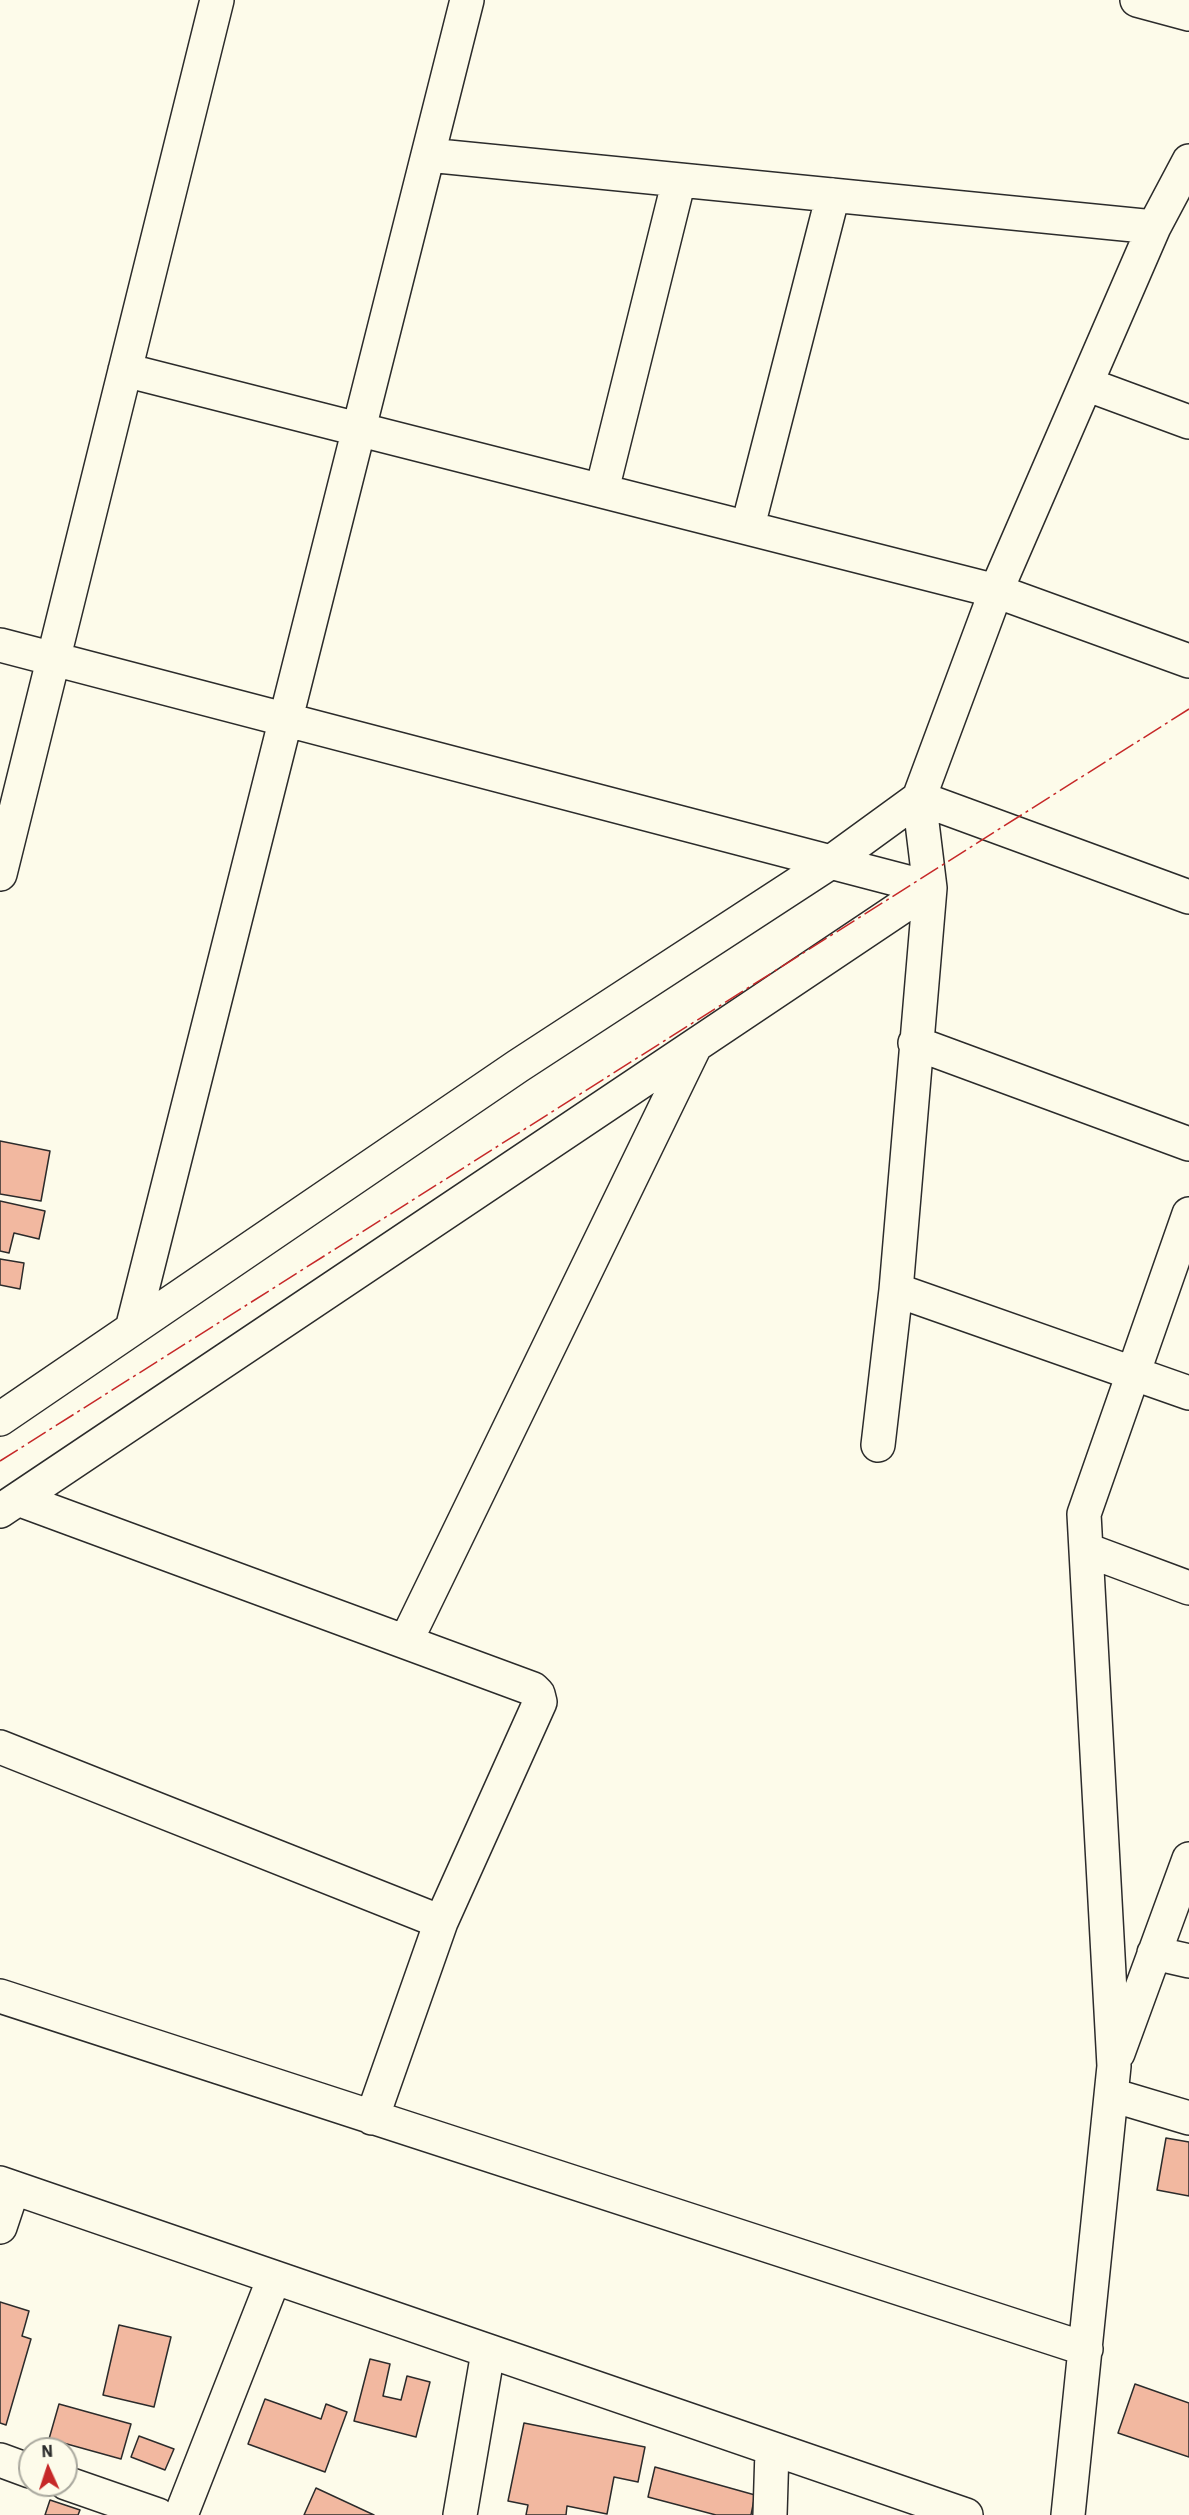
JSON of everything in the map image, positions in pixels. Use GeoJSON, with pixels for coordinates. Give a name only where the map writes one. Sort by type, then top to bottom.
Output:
{"type":"FeatureCollection","features":[{"type":"Feature","properties":{"kind":"street"},"geometry":{"type":"LineString","coordinates":[[0,874],[217,0]]}},
{"type":"Feature","properties":{"kind":"street"},"geometry":{"type":"LineString","coordinates":[[132,1329],[467,0]]}},
{"type":"Feature","properties":{"kind":"street"},"geometry":{"type":"LineString","coordinates":[[1137,0],[1189,14]]}},
{"type":"Feature","properties":{"kind":"street"},"geometry":{"type":"LineString","coordinates":[[428,155],[1154,228]]}},
{"type":"Feature","properties":{"kind":"street"},"geometry":{"type":"LineString","coordinates":[[878,1445],[896,1290],[915,1043],[930,888],[918,798],[996,591],[1154,228],[1189,161]]}},
{"type":"Feature","properties":{"kind":"street"},"geometry":{"type":"LineString","coordinates":[[602,490],[679,180]]}},
{"type":"Feature","properties":{"kind":"street"},"geometry":{"type":"LineString","coordinates":[[748,526],[833,195]]}},
{"type":"Feature","properties":{"kind":"street"},"geometry":{"type":"LineString","coordinates":[[125,370],[748,526],[996,591],[1189,661]]}},
{"type":"Feature","properties":{"kind":"street"},"geometry":{"type":"LineString","coordinates":[[1086,384],[1189,422]]}},
{"type":"Feature","properties":{"kind":"street"},"geometry":{"type":"LineString","coordinates":[[0,645],[930,888]]}},
{"type":"Feature","properties":{"kind":"street"},"geometry":{"type":"LineString","coordinates":[[0,1419],[518,1066],[831,862],[918,798]]}},
{"type":"Feature","properties":{"kind":"street"},"geometry":{"type":"LineString","coordinates":[[918,798],[1189,897]]}},
{"type":"Feature","properties":{"kind":"street"},"geometry":{"type":"LineString","coordinates":[[9,1505],[930,888]]}},
{"type":"Feature","properties":{"kind":"street"},"geometry":{"type":"LineString","coordinates":[[915,1043],[1189,1144]]}},
{"type":"Feature","properties":{"kind":"street"},"geometry":{"type":"LineString","coordinates":[[406,1641],[696,1044]]}},
{"type":"Feature","properties":{"kind":"street"},"geometry":{"type":"LineString","coordinates":[[1068,2515],[1113,2080],[1084,1514],[1189,1214]]}},
{"type":"Feature","properties":{"kind":"street"},"geometry":{"type":"LineString","coordinates":[[896,1290],[1189,1393]]}},
{"type":"Feature","properties":{"kind":"street"},"geometry":{"type":"LineString","coordinates":[[9,1505],[406,1641],[533,1689],[538,1694],[540,1702],[441,1922],[372,2118]]}},
{"type":"Feature","properties":{"kind":"street"},"geometry":{"type":"LineString","coordinates":[[1087,1550],[1189,1588]]}},
{"type":"Feature","properties":{"kind":"street"},"geometry":{"type":"LineString","coordinates":[[0,1748],[441,1922]]}},
{"type":"Feature","properties":{"kind":"street"},"geometry":{"type":"LineString","coordinates":[[1113,2080],[1154,1953],[1189,1859]]}},
{"type":"Feature","properties":{"kind":"street"},"geometry":{"type":"LineString","coordinates":[[1154,1953],[1189,1961]]}},
{"type":"Feature","properties":{"kind":"street"},"geometry":{"type":"LineString","coordinates":[[0,1996],[1086,2349]]}},
{"type":"Feature","properties":{"kind":"street"},"geometry":{"type":"LineString","coordinates":[[1113,2080],[1189,2118]]}},
{"type":"Feature","properties":{"kind":"street"},"geometry":{"type":"LineString","coordinates":[[0,2228],[6,2185],[966,2515]]}},
{"type":"Feature","properties":{"kind":"street"},"geometry":{"type":"LineString","coordinates":[[182,2515],[274,2278]]}},
{"type":"Feature","properties":{"kind":"street"},"geometry":{"type":"LineString","coordinates":[[460,2515],[488,2352]]}},
{"type":"Feature","properties":{"kind":"street"},"geometry":{"type":"LineString","coordinates":[[770,2515],[772,2450]]}},
{"type":"Feature","properties":{"kind":"street"},"geometry":{"type":"LineString","coordinates":[[0,2460],[18,2467]]}},
{"type":"Feature","properties":{"kind":"street"},"geometry":{"type":"LineString","coordinates":[[78,2487],[158,2515]]}},
{"type":"Feature","properties":{"kind":"building"},"geometry":{"type":"Polygon","coordinates":[[[0,1141],[50,1151],[41,1201],[0,1194],[0,1141]]]}},
{"type":"Feature","properties":{"kind":"building"},"geometry":{"type":"Polygon","coordinates":[[[0,1201],[45,1211],[39,1239],[14,1233],[9,1253],[0,1251],[0,1201]]]}},
{"type":"Feature","properties":{"kind":"building"},"geometry":{"type":"Polygon","coordinates":[[[0,1259],[24,1263],[20,1289],[0,1285],[0,1259]]]}},
{"type":"Feature","properties":{"kind":"building"},"geometry":{"type":"Polygon","coordinates":[[[1166,2138],[1189,2142],[1189,2196],[1157,2190],[1166,2138]]]}},
{"type":"Feature","properties":{"kind":"building"},"geometry":{"type":"Polygon","coordinates":[[[0,2302],[29,2311],[22,2336],[31,2339],[6,2425],[0,2423],[0,2302]]]}},
{"type":"Feature","properties":{"kind":"building"},"geometry":{"type":"Polygon","coordinates":[[[119,2325],[171,2337],[154,2407],[103,2395],[119,2325]]]}},
{"type":"Feature","properties":{"kind":"building"},"geometry":{"type":"Polygon","coordinates":[[[370,2359],[390,2364],[383,2396],[401,2400],[407,2376],[430,2382],[416,2437],[354,2421],[370,2359]]]}},
{"type":"Feature","properties":{"kind":"building"},"geometry":{"type":"Polygon","coordinates":[[[1135,2384],[1189,2403],[1189,2457],[1118,2433],[1135,2384]]]}},
{"type":"Feature","properties":{"kind":"building"},"geometry":{"type":"Polygon","coordinates":[[[265,2399],[321,2419],[326,2404],[347,2412],[325,2472],[248,2444],[265,2399]]]}},
{"type":"Feature","properties":{"kind":"building"},"geometry":{"type":"Polygon","coordinates":[[[59,2404],[131,2424],[121,2459],[78,2447],[78,2437],[50,2437],[59,2404]]]}},
{"type":"Feature","properties":{"kind":"building"},"geometry":{"type":"Polygon","coordinates":[[[524,2423],[645,2447],[638,2482],[614,2477],[607,2514],[567,2506],[566,2515],[526,2515],[528,2505],[508,2501],[524,2423]]]}},
{"type":"Feature","properties":{"kind":"building"},"geometry":{"type":"Polygon","coordinates":[[[139,2436],[174,2449],[165,2470],[131,2457],[139,2436]]]}},
{"type":"Feature","properties":{"kind":"building"},"geometry":{"type":"Polygon","coordinates":[[[655,2467],[755,2495],[751,2515],[716,2515],[648,2497],[655,2467]]]}},
{"type":"Feature","properties":{"kind":"building"},"geometry":{"type":"Polygon","coordinates":[[[316,2488],[374,2515],[304,2515],[316,2488]]]}},
{"type":"Feature","properties":{"kind":"building"},"geometry":{"type":"Polygon","coordinates":[[[50,2500],[80,2510],[78,2515],[45,2515],[50,2500]]]}},
{"type":"Feature","properties":{"kind":"power"},"geometry":{"type":"LineString","coordinates":[[0,1461],[1189,709]]}}]}
